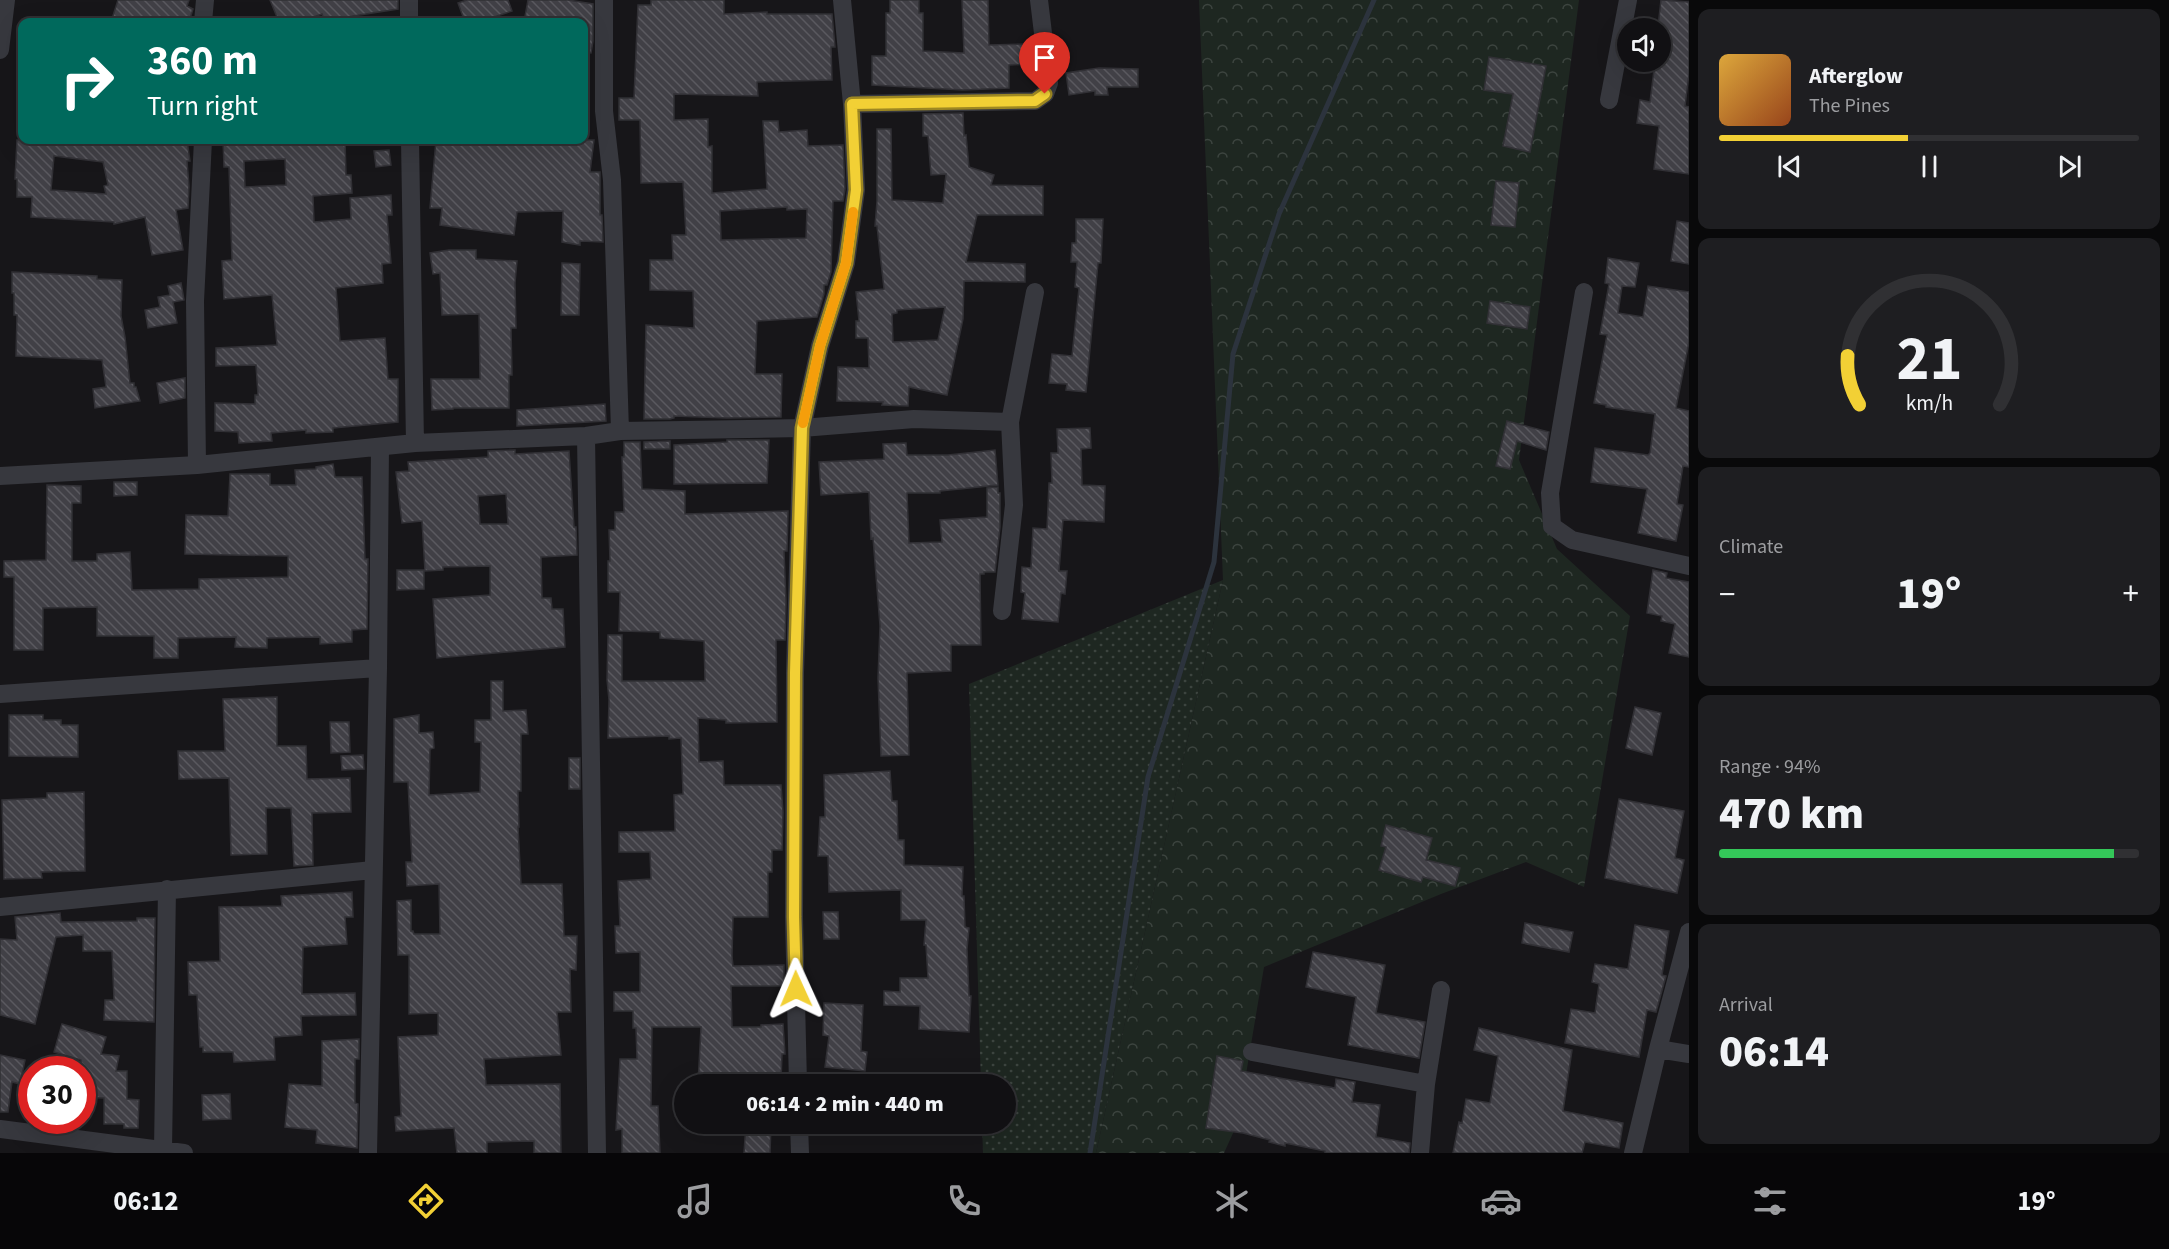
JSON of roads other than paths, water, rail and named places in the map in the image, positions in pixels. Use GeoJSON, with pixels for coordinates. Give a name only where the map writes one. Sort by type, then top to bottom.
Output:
{"type":"FeatureCollection","features":[{"type":"Feature","properties":{"kind":"street"},"geometry":{"type":"LineString","coordinates":[[0,50],[6,0]]}},
{"type":"Feature","properties":{"kind":"street"},"geometry":{"type":"LineString","coordinates":[[203,18],[205,0]]}},
{"type":"Feature","properties":{"kind":"street"},"geometry":{"type":"LineString","coordinates":[[409,18],[410,0]]}},
{"type":"Feature","properties":{"kind":"street"},"geometry":{"type":"LineString","coordinates":[[604,0],[603,111],[612,180],[620,431]]}},
{"type":"Feature","properties":{"kind":"street"},"geometry":{"type":"LineString","coordinates":[[798,1074],[794,917],[795,673],[802,428],[820,346],[846,263],[856,190],[852,104],[842,0]]}},
{"type":"Feature","properties":{"kind":"street"},"geometry":{"type":"LineString","coordinates":[[852,104],[1035,101],[1045,94],[1049,83],[1039,0]]}},
{"type":"Feature","properties":{"kind":"street"},"geometry":{"type":"LineString","coordinates":[[1610,100],[1628,0]]}},
{"type":"Feature","properties":{"kind":"street"},"geometry":{"type":"LineString","coordinates":[[197,465],[195,301],[203,144]]}},
{"type":"Feature","properties":{"kind":"street"},"geometry":{"type":"LineString","coordinates":[[410,144],[415,443]]}},
{"type":"Feature","properties":{"kind":"street"},"geometry":{"type":"LineString","coordinates":[[1002,611],[1014,505],[1010,422],[1035,292]]}},
{"type":"Feature","properties":{"kind":"street"},"geometry":{"type":"LineString","coordinates":[[1584,292],[1550,493],[1552,526],[1572,540],[1689,566]]}},
{"type":"Feature","properties":{"kind":"street"},"geometry":{"type":"LineString","coordinates":[[0,476],[197,465],[415,443],[586,436],[620,431],[802,428],[914,419],[1010,422]]}},
{"type":"Feature","properties":{"kind":"street"},"geometry":{"type":"LineString","coordinates":[[586,436],[597,1153]]}},
{"type":"Feature","properties":{"kind":"street"},"geometry":{"type":"LineString","coordinates":[[368,1153],[380,447]]}},
{"type":"Feature","properties":{"kind":"street"},"geometry":{"type":"LineString","coordinates":[[0,694],[378,668]]}},
{"type":"Feature","properties":{"kind":"street"},"geometry":{"type":"LineString","coordinates":[[0,907],[373,870]]}},
{"type":"Feature","properties":{"kind":"street"},"geometry":{"type":"LineString","coordinates":[[163,1150],[167,889]]}},
{"type":"Feature","properties":{"kind":"street"},"geometry":{"type":"LineString","coordinates":[[1633,1153],[1689,933]]}},
{"type":"Feature","properties":{"kind":"street"},"geometry":{"type":"LineString","coordinates":[[1420,1153],[1426,1084],[1441,990]]}},
{"type":"Feature","properties":{"kind":"street"},"geometry":{"type":"LineString","coordinates":[[1658,1049],[1689,1054]]}},
{"type":"Feature","properties":{"kind":"street"},"geometry":{"type":"LineString","coordinates":[[1252,1052],[1426,1084]]}},
{"type":"Feature","properties":{"kind":"street"},"geometry":{"type":"LineString","coordinates":[[0,1129],[184,1153]]}},
{"type":"Feature","properties":{"kind":"street"},"geometry":{"type":"LineString","coordinates":[[799,1134],[800,1153]]}},
{"type":"Feature","properties":{"kind":"waterway"},"geometry":{"type":"LineString","coordinates":[[1090,1153],[1148,777],[1214,562],[1233,354],[1279,214],[1374,0]]}}]}
